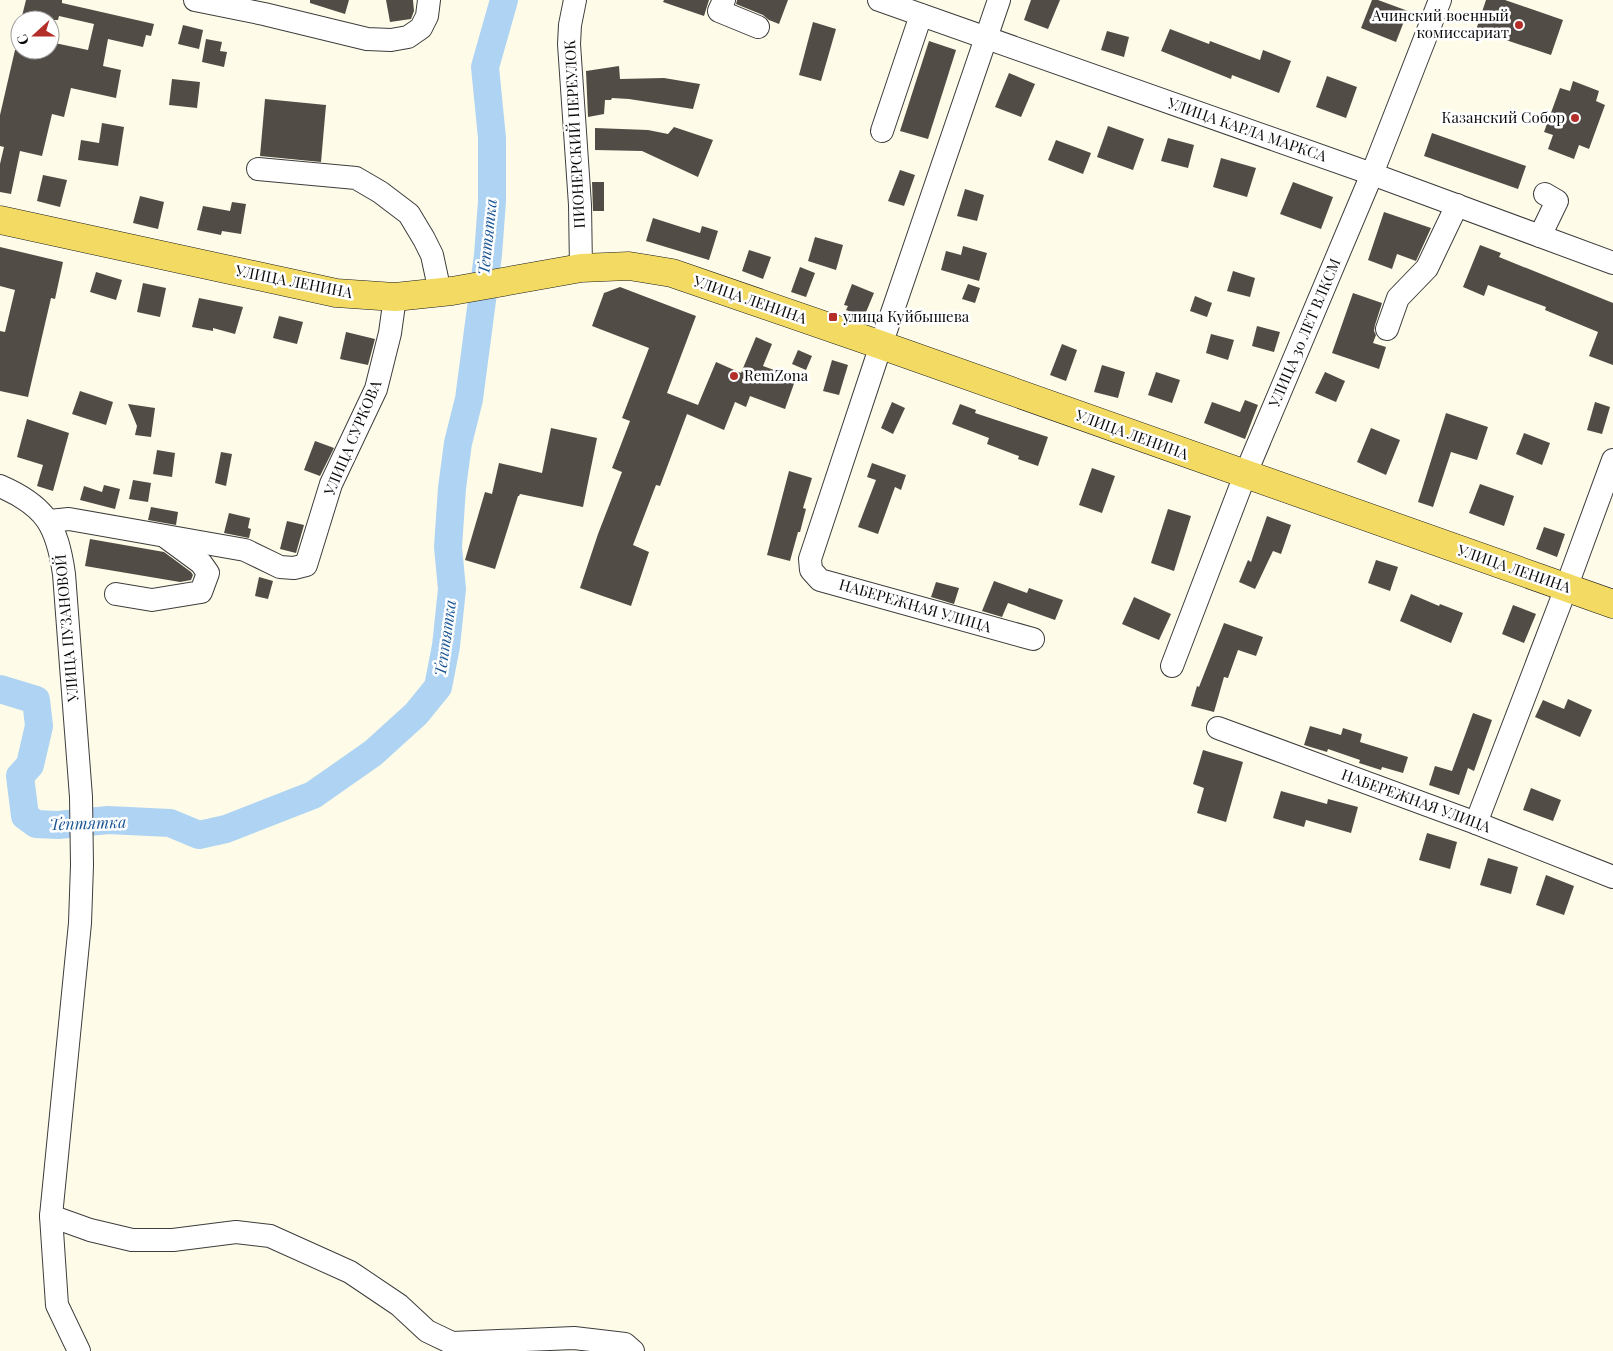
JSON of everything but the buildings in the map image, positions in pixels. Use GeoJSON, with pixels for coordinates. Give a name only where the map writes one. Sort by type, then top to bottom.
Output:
{"type":"FeatureCollection","features":[{"type":"Feature","properties":{"kind":"main road","name":"УЛИЦА ЛЕНИНА"},"geometry":{"type":"LineString","coordinates":[[0,220],[336,293],[395,297],[446,291],[581,268],[629,266],[672,273],[1613,604]]}},
{"type":"Feature","properties":{"kind":"street"},"geometry":{"type":"LineString","coordinates":[[195,0],[264,14],[367,39],[391,40],[408,36],[421,28],[427,16],[429,0]]}},
{"type":"Feature","properties":{"kind":"street","name":"ПИОНЕРСКИЙ ПЕРЕУЛОК"},"geometry":{"type":"LineString","coordinates":[[575,0],[569,44],[580,205],[581,268]]}},
{"type":"Feature","properties":{"kind":"street"},"geometry":{"type":"LineString","coordinates":[[724,0],[719,11],[758,27]]}},
{"type":"Feature","properties":{"kind":"street","name":"УЛИЦА КАРЛА МАРКСА"},"geometry":{"type":"LineString","coordinates":[[879,0],[1372,174],[1613,262]]}},
{"type":"Feature","properties":{"kind":"street"},"geometry":{"type":"LineString","coordinates":[[881,345],[999,0]]}},
{"type":"Feature","properties":{"kind":"street","name":"УЛИЦА 30 ЛЕТ ВЛКСМ"},"geometry":{"type":"LineString","coordinates":[[1172,666],[1246,475],[1372,174],[1440,0]]}},
{"type":"Feature","properties":{"kind":"street"},"geometry":{"type":"LineString","coordinates":[[882,131],[921,15]]}},
{"type":"Feature","properties":{"kind":"street"},"geometry":{"type":"LineString","coordinates":[[258,169],[356,178],[380,192],[409,214],[432,255],[446,291]]}},
{"type":"Feature","properties":{"kind":"street"},"geometry":{"type":"LineString","coordinates":[[1540,236],[1557,201],[1545,194]]}},
{"type":"Feature","properties":{"kind":"street"},"geometry":{"type":"LineString","coordinates":[[1386,329],[1398,298],[1428,268],[1457,205]]}},
{"type":"Feature","properties":{"kind":"street","name":"УЛИЦА СУРКОВА"},"geometry":{"type":"LineString","coordinates":[[162,535],[245,550],[280,567],[294,568],[306,565],[331,484],[376,389],[390,333],[395,297]]}},
{"type":"Feature","properties":{"kind":"street","name":"НАБЕРЕЖНАЯ УЛИЦА"},"geometry":{"type":"LineString","coordinates":[[881,345],[810,559],[811,570],[820,580],[1033,639]]}},
{"type":"Feature","properties":{"kind":"street"},"geometry":{"type":"LineString","coordinates":[[1476,823],[1613,460]]}},
{"type":"Feature","properties":{"kind":"street","name":"УЛИЦА ПУЗАНОВОЙ"},"geometry":{"type":"LineString","coordinates":[[0,486],[36,508],[49,521],[57,538],[64,574],[82,796],[82,865],[80,923],[51,1216],[58,1305],[79,1351]]}},
{"type":"Feature","properties":{"kind":"street"},"geometry":{"type":"LineString","coordinates":[[49,521],[69,518],[162,535],[201,563],[208,573],[201,592],[152,600],[116,594]]}},
{"type":"Feature","properties":{"kind":"street","name":"НАБЕРЕЖНАЯ УЛИЦА"},"geometry":{"type":"LineString","coordinates":[[1218,728],[1476,823],[1613,877]]}},
{"type":"Feature","properties":{"kind":"street"},"geometry":{"type":"LineString","coordinates":[[51,1216],[90,1230],[132,1240],[173,1240],[236,1232],[270,1236],[350,1272],[399,1305],[427,1331],[452,1343],[574,1338],[625,1344],[634,1351]]}},
{"type":"Feature","properties":{"kind":"waterway","name":"Тептятка"},"geometry":{"type":"LineString","coordinates":[[0,689],[36,700],[39,726],[30,765],[20,776],[25,816],[36,824],[58,825],[108,820],[170,823],[199,835],[226,829],[313,795],[373,753],[416,714],[438,687],[446,646],[452,589],[448,547],[452,488],[458,443],[469,399],[488,255],[492,201],[492,138],[485,67],[504,0]]}},
{"type":"Feature","properties":{"kind":"place","name":"Ачинский военный комиссариат"},"geometry":{"type":"Point","coordinates":[1519,25]}},
{"type":"Feature","properties":{"kind":"place","name":"Казанский Собор"},"geometry":{"type":"Point","coordinates":[1575,118]}},
{"type":"Feature","properties":{"kind":"place","name":"улица Куйбышева"},"geometry":{"type":"Point","coordinates":[833,317]}},
{"type":"Feature","properties":{"kind":"place","name":"RemZona"},"geometry":{"type":"Point","coordinates":[734,376]}}]}
